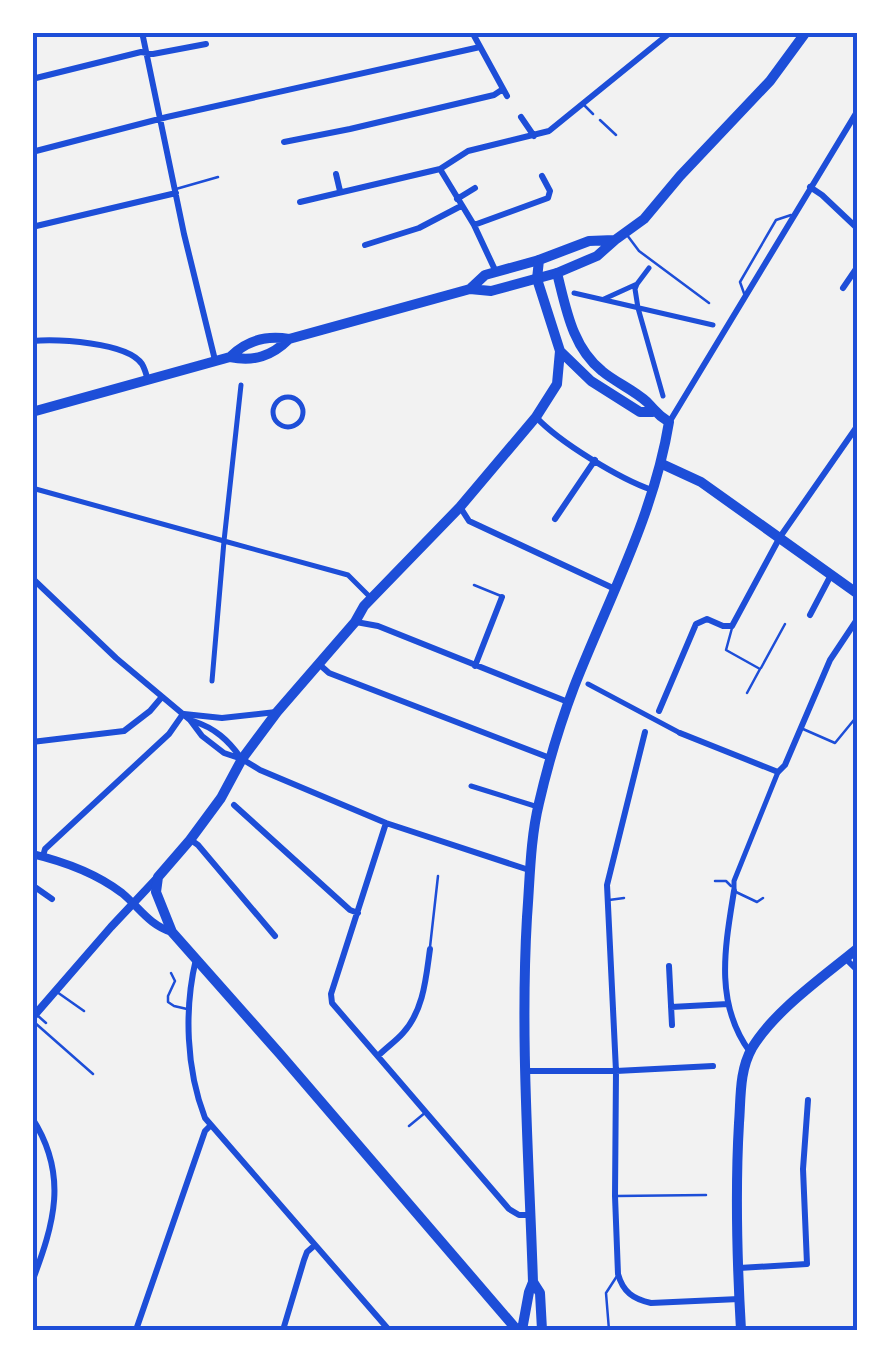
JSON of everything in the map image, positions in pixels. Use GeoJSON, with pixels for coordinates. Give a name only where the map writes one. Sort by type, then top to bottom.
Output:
{"type":"FeatureCollection","features":[{"type":"Feature","properties":{"kind":"main road"},"geometry":{"type":"LineString","coordinates":[[32,412],[230,357],[246,360],[277,352],[289,338],[470,289],[491,291],[557,273],[598,256],[644,219],[770,81],[806,32]]}},
{"type":"Feature","properties":{"kind":"main road"},"geometry":{"type":"LineString","coordinates":[[470,289],[496,272],[590,242],[620,237]]}},
{"type":"Feature","properties":{"kind":"main road"},"geometry":{"type":"LineString","coordinates":[[541,260],[557,273],[572,329],[585,354],[604,374],[669,422],[662,464],[569,702],[538,808],[524,971],[530,1215],[542,1330]]}},
{"type":"Feature","properties":{"kind":"main road"},"geometry":{"type":"LineString","coordinates":[[519,1330],[172,932],[156,892],[158,877],[190,840],[277,712],[372,598],[511,450],[557,384],[560,351],[536,279],[541,260]]}},
{"type":"Feature","properties":{"kind":"main road"},"geometry":{"type":"LineString","coordinates":[[560,351],[591,381],[640,412],[653,412]]}},
{"type":"Feature","properties":{"kind":"main road"},"geometry":{"type":"LineString","coordinates":[[662,464],[701,482],[858,594]]}},
{"type":"Feature","properties":{"kind":"main road"},"geometry":{"type":"LineString","coordinates":[[741,1330],[736,1208],[742,1076],[758,1038],[790,1005],[858,948]]}},
{"type":"Feature","properties":{"kind":"main road"},"geometry":{"type":"LineString","coordinates":[[519,1330],[534,1282]]}},
{"type":"Feature","properties":{"kind":"street"},"geometry":{"type":"LineString","coordinates":[[142,32],[216,361]]}},
{"type":"Feature","properties":{"kind":"street"},"geometry":{"type":"LineString","coordinates":[[300,202],[440,170],[468,151],[550,130],[670,32]]}},
{"type":"Feature","properties":{"kind":"street"},"geometry":{"type":"LineString","coordinates":[[284,142],[505,92],[476,34]]}},
{"type":"Feature","properties":{"kind":"street"},"geometry":{"type":"LineString","coordinates":[[32,79],[146,53],[206,44]]}},
{"type":"Feature","properties":{"kind":"street"},"geometry":{"type":"LineString","coordinates":[[32,152],[480,48]]}},
{"type":"Feature","properties":{"kind":"street"},"geometry":{"type":"LineString","coordinates":[[669,422],[858,110]]}},
{"type":"Feature","properties":{"kind":"street"},"geometry":{"type":"LineString","coordinates":[[521,116],[534,136]]}},
{"type":"Feature","properties":{"kind":"street"},"geometry":{"type":"LineString","coordinates":[[440,170],[496,272]]}},
{"type":"Feature","properties":{"kind":"street"},"geometry":{"type":"LineString","coordinates":[[336,174],[340,192]]}},
{"type":"Feature","properties":{"kind":"street"},"geometry":{"type":"LineString","coordinates":[[474,226],[548,198],[550,191],[542,176]]}},
{"type":"Feature","properties":{"kind":"street"},"geometry":{"type":"LineString","coordinates":[[810,186],[858,229]]}},
{"type":"Feature","properties":{"kind":"street"},"geometry":{"type":"LineString","coordinates":[[365,246],[418,228],[475,188]]}},
{"type":"Feature","properties":{"kind":"street"},"geometry":{"type":"LineString","coordinates":[[32,227],[175,192]]}},
{"type":"Feature","properties":{"kind":"street"},"geometry":{"type":"LineString","coordinates":[[843,288],[858,266]]}},
{"type":"Feature","properties":{"kind":"street"},"geometry":{"type":"LineString","coordinates":[[648,268],[634,289],[663,396]]}},
{"type":"Feature","properties":{"kind":"street"},"geometry":{"type":"LineString","coordinates":[[602,300],[637,284]]}},
{"type":"Feature","properties":{"kind":"street"},"geometry":{"type":"LineString","coordinates":[[574,293],[713,325]]}},
{"type":"Feature","properties":{"kind":"street"},"geometry":{"type":"LineString","coordinates":[[32,341],[70,340],[120,351],[142,364],[148,380]]}},
{"type":"Feature","properties":{"kind":"street"},"geometry":{"type":"LineString","coordinates":[[212,681],[241,385]]}},
{"type":"Feature","properties":{"kind":"street"},"geometry":{"type":"LineString","coordinates":[[286,397],[296,400],[303,413],[299,422],[290,426],[280,424],[274,416],[274,406],[286,397]]}},
{"type":"Feature","properties":{"kind":"street"},"geometry":{"type":"LineString","coordinates":[[536,417],[623,478],[652,490]]}},
{"type":"Feature","properties":{"kind":"street"},"geometry":{"type":"LineString","coordinates":[[739,1300],[651,1303],[631,1296],[621,1287],[607,886],[645,732],[660,710],[696,624],[707,619],[732,626],[780,537],[858,425]]}},
{"type":"Feature","properties":{"kind":"street"},"geometry":{"type":"LineString","coordinates":[[555,519],[595,460]]}},
{"type":"Feature","properties":{"kind":"street"},"geometry":{"type":"LineString","coordinates":[[32,488],[348,575],[372,598]]}},
{"type":"Feature","properties":{"kind":"street"},"geometry":{"type":"LineString","coordinates":[[460,507],[470,521],[615,589]]}},
{"type":"Feature","properties":{"kind":"street"},"geometry":{"type":"LineString","coordinates":[[810,616],[831,574]]}},
{"type":"Feature","properties":{"kind":"street"},"geometry":{"type":"LineString","coordinates":[[32,578],[224,753],[443,845],[530,871]]}},
{"type":"Feature","properties":{"kind":"street"},"geometry":{"type":"LineString","coordinates":[[475,666],[502,597]]}},
{"type":"Feature","properties":{"kind":"street"},"geometry":{"type":"LineString","coordinates":[[750,1052],[737,1035],[725,978],[734,881],[778,772],[785,765],[830,660],[858,618]]}},
{"type":"Feature","properties":{"kind":"street"},"geometry":{"type":"LineString","coordinates":[[355,622],[378,626],[569,702]]}},
{"type":"Feature","properties":{"kind":"street"},"geometry":{"type":"LineString","coordinates":[[320,665],[346,680],[550,759]]}},
{"type":"Feature","properties":{"kind":"street"},"geometry":{"type":"LineString","coordinates":[[588,684],[680,733],[778,772]]}},
{"type":"Feature","properties":{"kind":"street"},"geometry":{"type":"LineString","coordinates":[[32,742],[124,731],[161,698]]}},
{"type":"Feature","properties":{"kind":"street"},"geometry":{"type":"LineString","coordinates":[[172,932],[160,928],[106,882],[38,855],[186,717],[277,712]]}},
{"type":"Feature","properties":{"kind":"street"},"geometry":{"type":"LineString","coordinates":[[471,786],[538,808]]}},
{"type":"Feature","properties":{"kind":"street"},"geometry":{"type":"LineString","coordinates":[[234,805],[358,913]]}},
{"type":"Feature","properties":{"kind":"street"},"geometry":{"type":"LineString","coordinates":[[386,822],[332,1004],[509,1209],[519,1215],[530,1215]]}},
{"type":"Feature","properties":{"kind":"street"},"geometry":{"type":"LineString","coordinates":[[190,840],[275,936]]}},
{"type":"Feature","properties":{"kind":"street"},"geometry":{"type":"LineString","coordinates":[[34,1018],[158,877]]}},
{"type":"Feature","properties":{"kind":"street"},"geometry":{"type":"LineString","coordinates":[[32,885],[52,900]]}},
{"type":"Feature","properties":{"kind":"street"},"geometry":{"type":"LineString","coordinates":[[379,1054],[406,1030],[416,1011],[424,993],[430,948]]}},
{"type":"Feature","properties":{"kind":"street"},"geometry":{"type":"LineString","coordinates":[[196,958],[188,1010],[194,1078],[210,1126],[389,1330]]}},
{"type":"Feature","properties":{"kind":"street"},"geometry":{"type":"LineString","coordinates":[[845,958],[858,971]]}},
{"type":"Feature","properties":{"kind":"street"},"geometry":{"type":"LineString","coordinates":[[669,966],[672,1025]]}},
{"type":"Feature","properties":{"kind":"street"},"geometry":{"type":"LineString","coordinates":[[192,992],[212,977]]}},
{"type":"Feature","properties":{"kind":"street"},"geometry":{"type":"LineString","coordinates":[[671,1007],[728,1004]]}},
{"type":"Feature","properties":{"kind":"street"},"geometry":{"type":"LineString","coordinates":[[858,1032],[858,1078]]}},
{"type":"Feature","properties":{"kind":"street"},"geometry":{"type":"LineString","coordinates":[[526,1072],[713,1066]]}},
{"type":"Feature","properties":{"kind":"street"},"geometry":{"type":"LineString","coordinates":[[739,1268],[806,1264],[803,1169],[808,1100]]}},
{"type":"Feature","properties":{"kind":"street"},"geometry":{"type":"LineString","coordinates":[[32,1118],[52,1158],[55,1204],[32,1282]]}},
{"type":"Feature","properties":{"kind":"street"},"geometry":{"type":"LineString","coordinates":[[136,1330],[210,1126]]}},
{"type":"Feature","properties":{"kind":"street"},"geometry":{"type":"LineString","coordinates":[[282,1330],[307,1252],[315,1245]]}},
{"type":"Feature","properties":{"kind":"lane"},"geometry":{"type":"LineString","coordinates":[[583,104],[593,114]]}},
{"type":"Feature","properties":{"kind":"lane"},"geometry":{"type":"LineString","coordinates":[[600,120],[616,135]]}},
{"type":"Feature","properties":{"kind":"lane"},"geometry":{"type":"LineString","coordinates":[[175,192],[218,177]]}},
{"type":"Feature","properties":{"kind":"lane"},"geometry":{"type":"LineString","coordinates":[[620,237],[710,304]]}},
{"type":"Feature","properties":{"kind":"lane"},"geometry":{"type":"LineString","coordinates":[[474,585],[502,597]]}},
{"type":"Feature","properties":{"kind":"lane"},"geometry":{"type":"LineString","coordinates":[[747,693],[785,624]]}},
{"type":"Feature","properties":{"kind":"lane"},"geometry":{"type":"LineString","coordinates":[[732,626],[726,650],[760,670]]}},
{"type":"Feature","properties":{"kind":"lane"},"geometry":{"type":"LineString","coordinates":[[802,728],[835,742],[858,716]]}},
{"type":"Feature","properties":{"kind":"lane"},"geometry":{"type":"LineString","coordinates":[[430,948],[438,876]]}},
{"type":"Feature","properties":{"kind":"lane"},"geometry":{"type":"LineString","coordinates":[[715,881],[726,880],[734,891],[757,902],[763,898]]}},
{"type":"Feature","properties":{"kind":"lane"},"geometry":{"type":"LineString","coordinates":[[608,900],[624,898]]}},
{"type":"Feature","properties":{"kind":"lane"},"geometry":{"type":"LineString","coordinates":[[171,973],[176,981],[168,1002],[188,1010]]}},
{"type":"Feature","properties":{"kind":"lane"},"geometry":{"type":"LineString","coordinates":[[55,992],[84,1011]]}},
{"type":"Feature","properties":{"kind":"lane"},"geometry":{"type":"LineString","coordinates":[[34,1018],[46,1023]]}},
{"type":"Feature","properties":{"kind":"lane"},"geometry":{"type":"LineString","coordinates":[[34,1018],[93,1074]]}},
{"type":"Feature","properties":{"kind":"lane"},"geometry":{"type":"LineString","coordinates":[[409,1126],[427,1111]]}},
{"type":"Feature","properties":{"kind":"lane"},"geometry":{"type":"LineString","coordinates":[[615,1196],[706,1195]]}},
{"type":"Feature","properties":{"kind":"lane"},"geometry":{"type":"LineString","coordinates":[[609,1330],[606,1293],[618,1274]]}},
{"type":"Feature","properties":{"kind":"lane"},"geometry":{"type":"LineString","coordinates":[[651,1303],[652,1314]]}}]}
